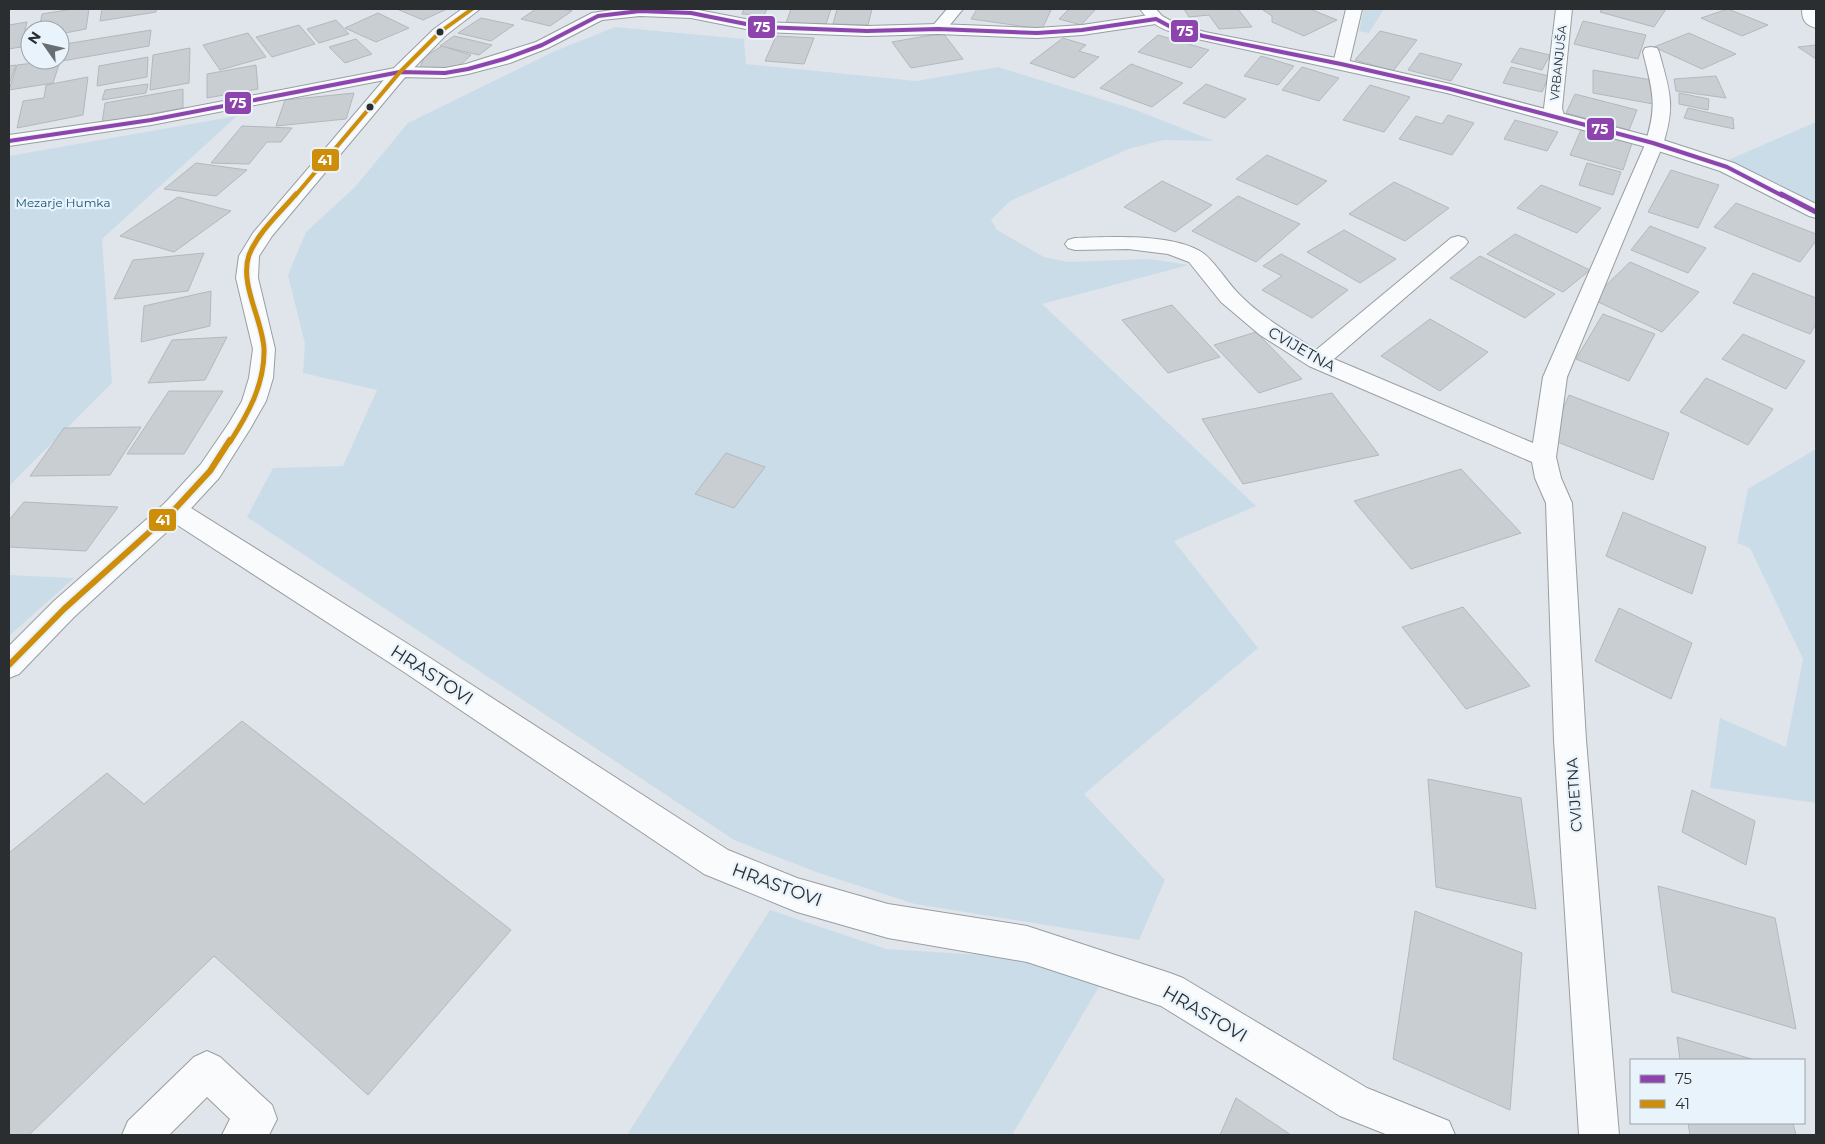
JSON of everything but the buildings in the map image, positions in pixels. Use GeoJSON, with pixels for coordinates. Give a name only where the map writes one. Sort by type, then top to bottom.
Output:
{"type":"FeatureCollection","features":[{"type":"Feature","properties":{"kind":"street"},"geometry":{"type":"LineString","coordinates":[[9,666],[64,609],[174,510],[210,472],[254,401],[261,378],[264,350],[247,278],[249,256],[263,233],[400,72],[440,32],[472,9]]}},
{"type":"Feature","properties":{"kind":"street"},"geometry":{"type":"LineString","coordinates":[[938,29],[955,9]]}},
{"type":"Feature","properties":{"kind":"street"},"geometry":{"type":"LineString","coordinates":[[1341,64],[1354,9]]}},
{"type":"Feature","properties":{"kind":"street","name":"VRBANJUŠA"},"geometry":{"type":"LineString","coordinates":[[1555,116],[1553,108],[1564,9]]}},
{"type":"Feature","properties":{"kind":"street"},"geometry":{"type":"LineString","coordinates":[[1810,9],[1810,18],[1816,23]]}},
{"type":"Feature","properties":{"kind":"street","name":"VRBANJUŠA"},"geometry":{"type":"LineString","coordinates":[[9,141],[151,120],[400,72],[445,73],[468,69],[542,45],[598,16],[640,11],[690,13],[761,27],[867,31],[938,29],[1046,32],[1082,30],[1152,14],[1171,27],[1203,36],[1341,64],[1450,89],[1653,143],[1727,167],[1816,212]]}},
{"type":"Feature","properties":{"kind":"street","name":"CVIJETNA"},"geometry":{"type":"LineString","coordinates":[[1600,1135],[1570,740],[1559,503],[1548,478],[1543,457],[1555,377],[1660,123],[1662,95],[1651,52]]}},
{"type":"Feature","properties":{"kind":"street"},"geometry":{"type":"LineString","coordinates":[[1317,361],[1458,242]]}},
{"type":"Feature","properties":{"kind":"street","name":"CVIJETNA"},"geometry":{"type":"LineString","coordinates":[[1075,244],[1128,243],[1172,248],[1196,258],[1229,297],[1268,330],[1317,361],[1543,457]]}},
{"type":"Feature","properties":{"kind":"street","name":"HRASTOVI"},"geometry":{"type":"LineString","coordinates":[[174,510],[414,663],[716,862],[797,895],[888,921],[1027,944],[1170,990],[1354,1102],[1435,1135]]}},
{"type":"Feature","properties":{"kind":"street"},"geometry":{"type":"LineString","coordinates":[[142,1135],[207,1070],[258,1119],[242,1135]]}},
{"type":"Feature","properties":{"kind":"green space"},"geometry":{"type":"Polygon","coordinates":[[[1364,9],[1384,9],[1369,33],[1359,31],[1364,9]]]}},
{"type":"Feature","properties":{"kind":"green space"},"geometry":{"type":"Polygon","coordinates":[[[615,27],[744,39],[746,64],[916,81],[998,67],[1136,110],[1214,141],[1164,140],[1131,148],[1010,201],[991,220],[997,230],[1044,257],[1068,262],[1150,259],[1189,265],[1042,304],[1256,506],[1174,541],[1258,648],[1084,794],[1165,880],[1139,940],[915,904],[816,872],[734,840],[247,517],[273,468],[343,466],[377,390],[303,373],[305,344],[288,275],[306,232],[355,187],[408,123],[555,51],[615,27]]]}},
{"type":"Feature","properties":{"kind":"green space","name":"Mezarje Humka"},"geometry":{"type":"Polygon","coordinates":[[[237,116],[102,239],[112,383],[9,486],[9,156],[237,116]]]}},
{"type":"Feature","properties":{"kind":"green space"},"geometry":{"type":"Polygon","coordinates":[[[1816,122],[1816,206],[1726,161],[1816,122]]]}},
{"type":"Feature","properties":{"kind":"green space"},"geometry":{"type":"Polygon","coordinates":[[[1816,449],[1816,803],[1710,788],[1720,718],[1786,747],[1803,659],[1750,548],[1737,543],[1748,489],[1816,449]]]}},
{"type":"Feature","properties":{"kind":"green space"},"geometry":{"type":"Polygon","coordinates":[[[9,575],[74,578],[9,636],[9,575]]]}},
{"type":"Feature","properties":{"kind":"green space"},"geometry":{"type":"Polygon","coordinates":[[[770,910],[886,949],[1014,957],[1103,980],[1012,1135],[627,1135],[770,910]]]}},
{"type":"Feature","properties":{"kind":"transit line","name":"41"},"geometry":{"type":"LineString","coordinates":[[9,665],[64,609],[174,510],[210,471],[254,401],[261,378],[264,349],[247,278],[249,256],[263,233],[400,72],[440,32],[472,9]]}},
{"type":"Feature","properties":{"kind":"transit line","name":"75"},"geometry":{"type":"LineString","coordinates":[[9,141],[151,120],[400,72],[445,73],[468,69],[504,59],[542,45],[598,16],[640,11],[691,13],[761,27],[867,31],[938,29],[1037,33],[1082,30],[1156,19],[1171,27],[1203,36],[1341,64],[1450,89],[1653,143],[1727,167],[1816,212]]}}]}
